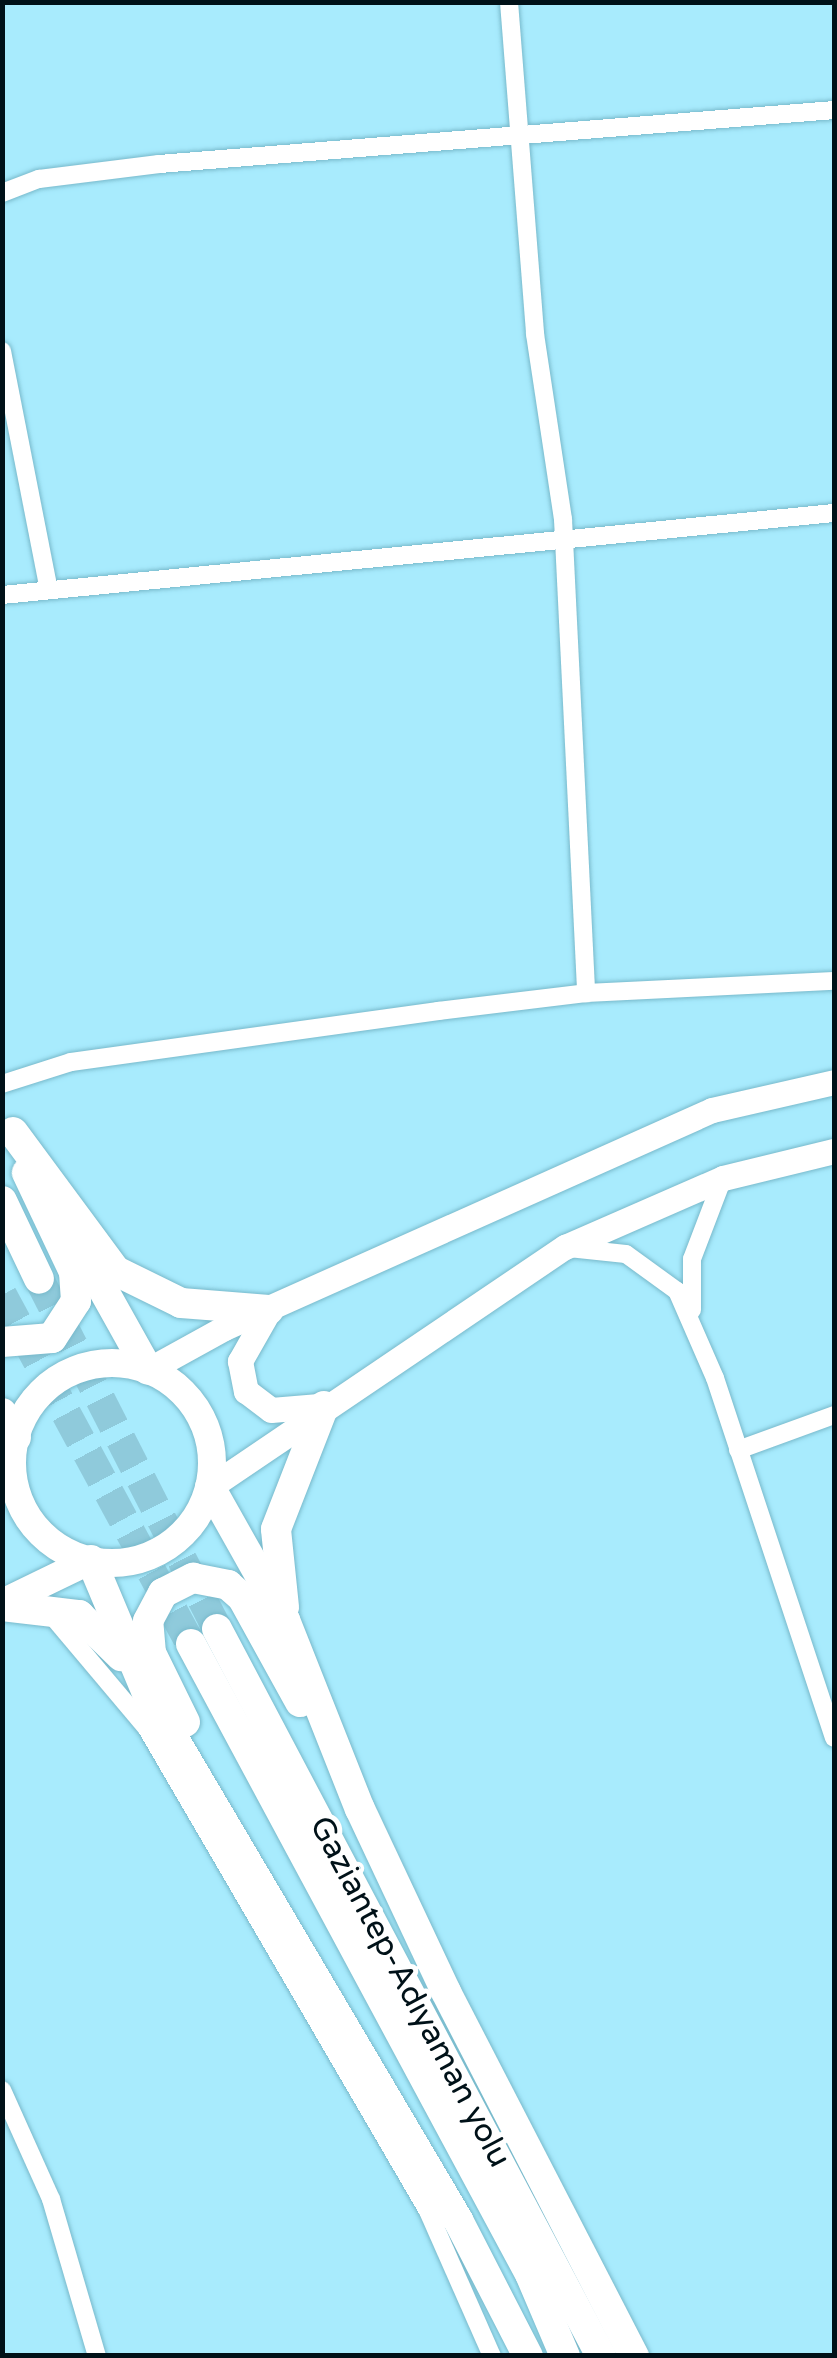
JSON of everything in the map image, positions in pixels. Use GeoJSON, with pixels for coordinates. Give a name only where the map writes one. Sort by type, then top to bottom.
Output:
{"type":"FeatureCollection","features":[{"type":"Feature","properties":{"kind":"highway"},"geometry":{"type":"LineString","coordinates":[[6,1122],[116,1270],[181,1302],[269,1310]]}},
{"type":"Feature","properties":{"kind":"highway"},"geometry":{"type":"LineString","coordinates":[[2,1342],[52,1338],[72,1316],[77,1286],[6,1122]]}},
{"type":"Feature","properties":{"kind":"highway"},"geometry":{"type":"LineString","coordinates":[[6,1122],[148,1370]]}},
{"type":"Feature","properties":{"kind":"highway"},"geometry":{"type":"LineString","coordinates":[[2,1201],[39,1279]]}},
{"type":"Feature","properties":{"kind":"highway"},"geometry":{"type":"LineString","coordinates":[[285,1620],[276,1529],[324,1406]]}},
{"type":"Feature","properties":{"kind":"highway"},"geometry":{"type":"LineString","coordinates":[[210,1487],[285,1620],[360,1809]]}},
{"type":"Feature","properties":{"kind":"highway"},"geometry":{"type":"LineString","coordinates":[[91,1560],[147,1693]]}},
{"type":"Feature","properties":{"kind":"highway"},"geometry":{"type":"LineString","coordinates":[[254,1866],[151,1652],[148,1621],[176,1584],[211,1579],[242,1596],[360,1809],[634,2356]]}},
{"type":"Feature","properties":{"kind":"highway"},"geometry":{"type":"LineString","coordinates":[[2,1604],[43,1606],[98,1628],[147,1693],[254,1866],[528,2356]]}},
{"type":"Feature","properties":{"kind":"highway","name":"Gaziantep-Adıyaman yolu"},"geometry":{"type":"LineString","coordinates":[[565,2356],[530,2274],[204,1636],[601,2356]]}},
{"type":"Feature","properties":{"kind":"main road"},"geometry":{"type":"LineString","coordinates":[[2,1604],[91,1560],[158,1552],[191,1525],[210,1487],[202,1416],[148,1370],[108,1363],[68,1373],[35,1400],[7,1432],[13,1476],[26,1514],[54,1544],[91,1560]]}},
{"type":"Feature","properties":{"kind":"street"},"geometry":{"type":"LineString","coordinates":[[508,2],[535,334],[564,536],[586,993]]}},
{"type":"Feature","properties":{"kind":"street"},"geometry":{"type":"LineString","coordinates":[[2,194],[39,180],[159,164],[519,140],[834,110]]}},
{"type":"Feature","properties":{"kind":"street"},"geometry":{"type":"LineString","coordinates":[[2,351],[48,586]]}},
{"type":"Feature","properties":{"kind":"street"},"geometry":{"type":"LineString","coordinates":[[2,595],[48,586],[834,512]]}},
{"type":"Feature","properties":{"kind":"street"},"geometry":{"type":"LineString","coordinates":[[2,1084],[71,1062],[586,993],[834,981]]}},
{"type":"Feature","properties":{"kind":"street"},"geometry":{"type":"LineString","coordinates":[[148,1370],[269,1310],[712,1110],[834,1082]]}},
{"type":"Feature","properties":{"kind":"street"},"geometry":{"type":"LineString","coordinates":[[210,1487],[324,1406],[565,1247],[722,1178],[834,1152]]}},
{"type":"Feature","properties":{"kind":"street"},"geometry":{"type":"LineString","coordinates":[[694,1326],[692,1259],[722,1178]]}},
{"type":"Feature","properties":{"kind":"street"},"geometry":{"type":"LineString","coordinates":[[565,1247],[626,1254],[677,1291],[694,1326],[828,1693],[834,1738]]}},
{"type":"Feature","properties":{"kind":"street"},"geometry":{"type":"LineString","coordinates":[[269,1310],[240,1361],[246,1391],[271,1410],[324,1406]]}},
{"type":"Feature","properties":{"kind":"street"},"geometry":{"type":"LineString","coordinates":[[738,1450],[834,1415]]}},
{"type":"Feature","properties":{"kind":"street"},"geometry":{"type":"LineString","coordinates":[[43,1606],[90,1652],[146,1727],[428,2211],[492,2356]]}},
{"type":"Feature","properties":{"kind":"street"},"geometry":{"type":"LineString","coordinates":[[2,2090],[51,2199],[97,2356]]}},
{"type":"Feature","properties":{"kind":"tunnel"},"geometry":{"type":"LineString","coordinates":[[39,1279],[217,1629]]}},
{"type":"Feature","properties":{"kind":"tunnel"},"geometry":{"type":"LineString","coordinates":[[2,1295],[191,1644]]}}]}
